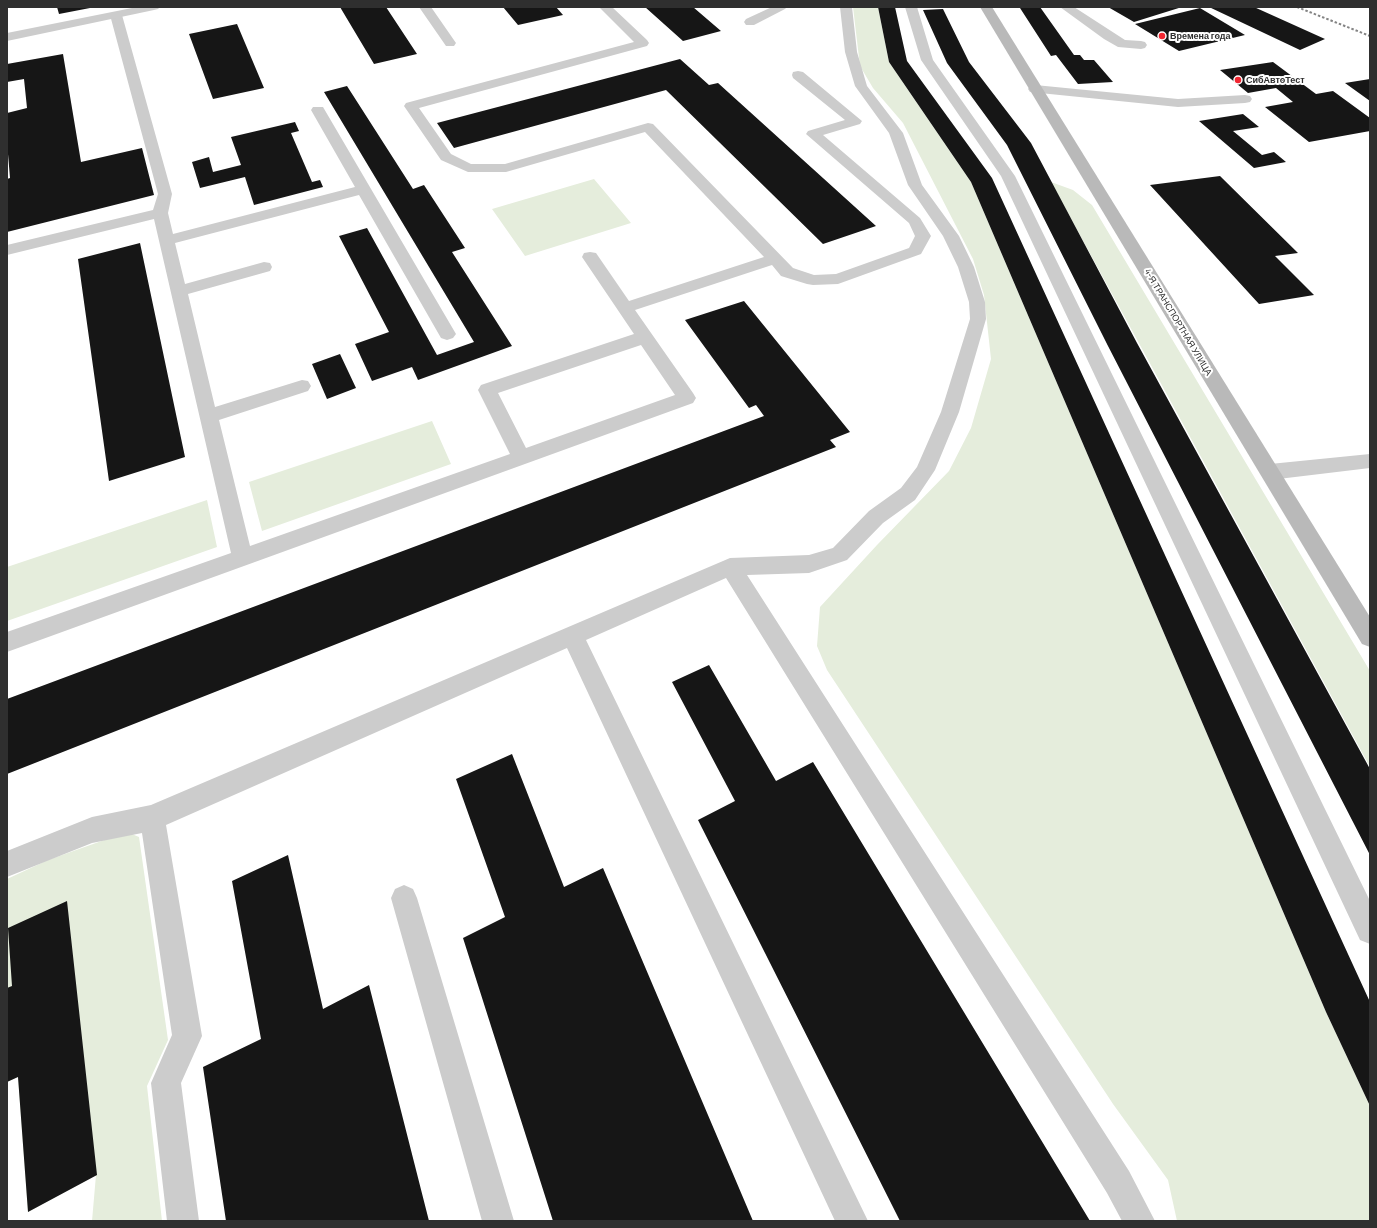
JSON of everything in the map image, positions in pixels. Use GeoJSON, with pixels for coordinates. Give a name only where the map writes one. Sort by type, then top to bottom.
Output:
{"type":"FeatureCollection","features":[{"type":"Feature","properties":{"kind":"main road","name":"4-Я ТРАНСПОРТНАЯ УЛИЦА"},"geometry":{"type":"LineString","coordinates":[[986,7],[1370,636]]}},
{"type":"Feature","properties":{"kind":"street"},"geometry":{"type":"LineString","coordinates":[[7,37],[154,7]]}},
{"type":"Feature","properties":{"kind":"street"},"geometry":{"type":"LineString","coordinates":[[425,7],[450,43]]}},
{"type":"Feature","properties":{"kind":"street"},"geometry":{"type":"LineString","coordinates":[[605,7],[643,43],[411,106],[446,158],[468,168],[506,168],[648,127],[787,272],[813,280],[838,279],[915,251],[923,236],[915,221],[813,134],[855,121],[798,75]]}},
{"type":"Feature","properties":{"kind":"street"},"geometry":{"type":"LineString","coordinates":[[750,22],[781,7]]}},
{"type":"Feature","properties":{"kind":"street"},"geometry":{"type":"LineString","coordinates":[[7,864],[92,830],[152,818],[730,567],[809,564],[840,554],[876,517],[908,494],[925,470],[950,412],[978,319],[977,302],[966,267],[951,236],[915,185],[896,133],[861,86],[851,52],[846,7]]}},
{"type":"Feature","properties":{"kind":"street"},"geometry":{"type":"LineString","coordinates":[[911,7],[927,60],[1008,176],[1370,930]]}},
{"type":"Feature","properties":{"kind":"street"},"geometry":{"type":"LineString","coordinates":[[1066,7],[1122,44],[1141,45]]}},
{"type":"Feature","properties":{"kind":"street"},"geometry":{"type":"LineString","coordinates":[[116,15],[165,194],[160,213],[242,558]]}},
{"type":"Feature","properties":{"kind":"street"},"geometry":{"type":"LineString","coordinates":[[1035,88],[1178,103],[1246,99]]}},
{"type":"Feature","properties":{"kind":"street"},"geometry":{"type":"LineString","coordinates":[[318,110],[447,334]]}},
{"type":"Feature","properties":{"kind":"street"},"geometry":{"type":"LineString","coordinates":[[166,241],[364,189]]}},
{"type":"Feature","properties":{"kind":"street"},"geometry":{"type":"LineString","coordinates":[[7,250],[160,213]]}},
{"type":"Feature","properties":{"kind":"street"},"geometry":{"type":"LineString","coordinates":[[7,642],[687,398],[590,257]]}},
{"type":"Feature","properties":{"kind":"street"},"geometry":{"type":"LineString","coordinates":[[625,308],[775,259]]}},
{"type":"Feature","properties":{"kind":"street"},"geometry":{"type":"LineString","coordinates":[[178,291],[264,267]]}},
{"type":"Feature","properties":{"kind":"street"},"geometry":{"type":"LineString","coordinates":[[522,458],[487,390],[645,337]]}},
{"type":"Feature","properties":{"kind":"street"},"geometry":{"type":"LineString","coordinates":[[208,416],[302,386]]}},
{"type":"Feature","properties":{"kind":"street"},"geometry":{"type":"LineString","coordinates":[[1270,472],[1370,461]]}},
{"type":"Feature","properties":{"kind":"street"},"geometry":{"type":"LineString","coordinates":[[730,567],[1118,1182],[1139,1221]]}},
{"type":"Feature","properties":{"kind":"street"},"geometry":{"type":"LineString","coordinates":[[573,636],[852,1221]]}},
{"type":"Feature","properties":{"kind":"street"},"geometry":{"type":"LineString","coordinates":[[152,818],[187,1036],[166,1083],[183,1221]]}},
{"type":"Feature","properties":{"kind":"street"},"geometry":{"type":"LineString","coordinates":[[404,898],[498,1221]]}},
{"type":"Feature","properties":{"kind":"green space"},"geometry":{"type":"Polygon","coordinates":[[[853,7],[878,7],[889,62],[971,182],[1326,1012],[1370,1106],[1370,1221],[1177,1221],[1168,1180],[1113,1104],[827,670],[817,646],[820,607],[877,545],[949,471],[971,428],[991,359],[984,295],[973,259],[903,123],[873,88],[860,66],[853,7]]]}},
{"type":"Feature","properties":{"kind":"green space"},"geometry":{"type":"Polygon","coordinates":[[[594,179],[631,223],[525,256],[492,209],[594,179]]]}},
{"type":"Feature","properties":{"kind":"green space"},"geometry":{"type":"Polygon","coordinates":[[[1051,182],[1073,190],[1092,205],[1370,671],[1370,767],[1051,182]]]}},
{"type":"Feature","properties":{"kind":"green space"},"geometry":{"type":"Polygon","coordinates":[[[432,421],[451,464],[262,531],[249,482],[432,421]]]}},
{"type":"Feature","properties":{"kind":"green space"},"geometry":{"type":"Polygon","coordinates":[[[207,500],[217,547],[7,621],[7,567],[207,500]]]}},
{"type":"Feature","properties":{"kind":"green space"},"geometry":{"type":"Polygon","coordinates":[[[127,832],[139,837],[168,1040],[147,1086],[162,1221],[92,1221],[96,1175],[28,1212],[18,1077],[7,1082],[7,879],[48,860],[127,832]]]}},
{"type":"Feature","properties":{"kind":"building"},"geometry":{"type":"Polygon","coordinates":[[[57,7],[90,7],[90,8],[59,14],[57,7]]]}},
{"type":"Feature","properties":{"kind":"building"},"geometry":{"type":"Polygon","coordinates":[[[340,7],[386,7],[417,54],[374,64],[340,7]]]}},
{"type":"Feature","properties":{"kind":"building"},"geometry":{"type":"Polygon","coordinates":[[[503,7],[556,7],[563,15],[518,25],[503,7]]]}},
{"type":"Feature","properties":{"kind":"building"},"geometry":{"type":"Polygon","coordinates":[[[645,7],[693,7],[721,31],[683,41],[645,7]]]}},
{"type":"Feature","properties":{"kind":"building"},"geometry":{"type":"Polygon","coordinates":[[[878,7],[895,7],[907,61],[992,178],[1370,1002],[1370,1106],[1326,1012],[971,182],[889,62],[878,7]]]}},
{"type":"Feature","properties":{"kind":"building"},"geometry":{"type":"Polygon","coordinates":[[[1040,7],[1074,55],[1080,55],[1084,60],[1094,60],[1113,82],[1078,84],[1056,55],[1051,56],[1020,8],[1040,7]]]}},
{"type":"Feature","properties":{"kind":"building"},"geometry":{"type":"Polygon","coordinates":[[[1108,7],[1182,7],[1134,22],[1108,7]]]}},
{"type":"Feature","properties":{"kind":"building"},"geometry":{"type":"Polygon","coordinates":[[[1209,7],[1254,7],[1325,39],[1300,50],[1209,7]]]}},
{"type":"Feature","properties":{"kind":"building"},"geometry":{"type":"Polygon","coordinates":[[[1200,8],[1245,35],[1179,51],[1135,24],[1200,8]]]}},
{"type":"Feature","properties":{"kind":"building"},"geometry":{"type":"Polygon","coordinates":[[[943,9],[969,62],[1031,143],[1137,343],[1370,769],[1370,855],[1108,346],[1007,145],[947,63],[923,10],[943,9]]]}},
{"type":"Feature","properties":{"kind":"building"},"geometry":{"type":"Polygon","coordinates":[[[237,24],[264,88],[213,99],[189,34],[237,24]]]}},
{"type":"Feature","properties":{"kind":"building"},"geometry":{"type":"Polygon","coordinates":[[[63,54],[81,162],[142,148],[154,195],[7,232],[7,179],[10,178],[7,142],[7,113],[27,108],[24,79],[7,82],[7,64],[63,54]]]}},
{"type":"Feature","properties":{"kind":"building"},"geometry":{"type":"Polygon","coordinates":[[[680,59],[709,85],[718,83],[876,226],[823,244],[666,90],[454,148],[437,123],[680,59]]]}},
{"type":"Feature","properties":{"kind":"building"},"geometry":{"type":"Polygon","coordinates":[[[1273,62],[1316,94],[1333,91],[1370,118],[1370,131],[1309,142],[1265,107],[1293,102],[1276,88],[1248,93],[1220,70],[1273,62]]]}},
{"type":"Feature","properties":{"kind":"building"},"geometry":{"type":"Polygon","coordinates":[[[1370,79],[1370,101],[1345,83],[1370,79]]]}},
{"type":"Feature","properties":{"kind":"building"},"geometry":{"type":"Polygon","coordinates":[[[347,86],[413,189],[424,185],[465,248],[452,252],[512,346],[418,380],[412,367],[372,381],[355,344],[389,332],[339,236],[367,228],[437,355],[474,342],[324,92],[347,86]]]}},
{"type":"Feature","properties":{"kind":"building"},"geometry":{"type":"Polygon","coordinates":[[[1243,114],[1259,127],[1233,131],[1262,155],[1274,152],[1286,162],[1254,168],[1199,121],[1243,114]]]}},
{"type":"Feature","properties":{"kind":"building"},"geometry":{"type":"Polygon","coordinates":[[[295,122],[299,131],[291,133],[312,182],[320,180],[323,187],[254,205],[245,177],[200,188],[192,162],[209,157],[213,172],[241,165],[231,137],[295,122]]]}},
{"type":"Feature","properties":{"kind":"building"},"geometry":{"type":"Polygon","coordinates":[[[1220,176],[1298,253],[1275,256],[1314,295],[1259,304],[1150,185],[1220,176]]]}},
{"type":"Feature","properties":{"kind":"building"},"geometry":{"type":"Polygon","coordinates":[[[140,243],[185,457],[109,481],[78,259],[140,243]]]}},
{"type":"Feature","properties":{"kind":"building"},"geometry":{"type":"Polygon","coordinates":[[[744,301],[850,432],[830,440],[836,447],[7,774],[7,699],[764,416],[756,405],[749,408],[685,320],[744,301]]]}},
{"type":"Feature","properties":{"kind":"building"},"geometry":{"type":"Polygon","coordinates":[[[340,354],[356,388],[327,399],[312,364],[340,354]]]}},
{"type":"Feature","properties":{"kind":"building"},"geometry":{"type":"Polygon","coordinates":[[[709,665],[776,781],[813,762],[1090,1221],[900,1221],[698,820],[735,801],[672,682],[709,665]]]}},
{"type":"Feature","properties":{"kind":"building"},"geometry":{"type":"Polygon","coordinates":[[[512,754],[564,887],[603,868],[753,1221],[553,1221],[463,938],[505,917],[456,779],[512,754]]]}},
{"type":"Feature","properties":{"kind":"building"},"geometry":{"type":"Polygon","coordinates":[[[288,855],[323,1009],[369,985],[429,1221],[226,1221],[203,1067],[261,1039],[232,881],[288,855]]]}},
{"type":"Feature","properties":{"kind":"building"},"geometry":{"type":"Polygon","coordinates":[[[67,901],[97,1175],[28,1212],[18,1077],[7,1082],[7,988],[12,986],[8,928],[67,901]]]}},
{"type":"Feature","properties":{"kind":"railway"},"geometry":{"type":"LineString","coordinates":[[1297,7],[1370,36]]}},
{"type":"Feature","properties":{"kind":"place","name":"Времена года"},"geometry":{"type":"Point","coordinates":[1162,36]}},
{"type":"Feature","properties":{"kind":"place","name":"СибАвтоТест"},"geometry":{"type":"Point","coordinates":[1238,80]}}]}
